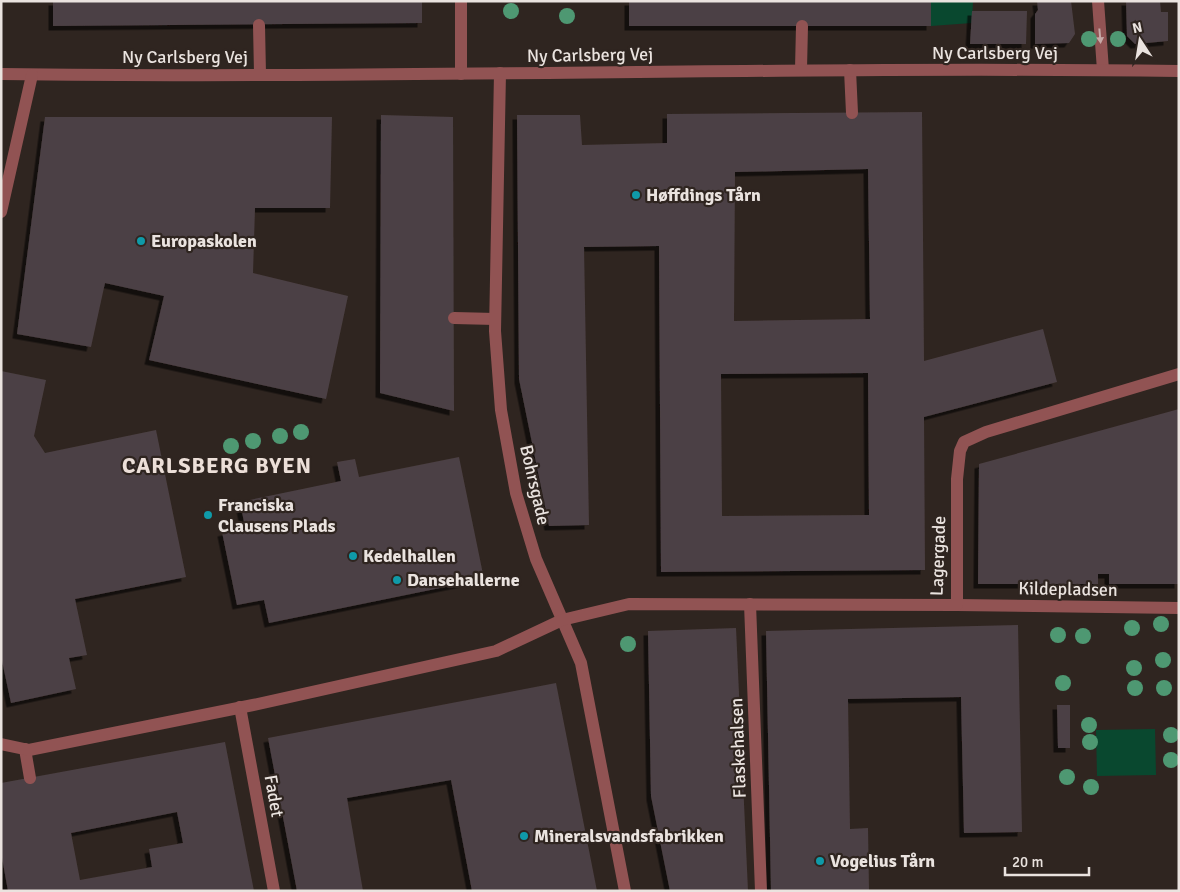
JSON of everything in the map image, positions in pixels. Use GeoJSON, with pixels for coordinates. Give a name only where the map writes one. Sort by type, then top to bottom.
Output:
{"type":"FeatureCollection","features":[{"type":"Feature","properties":{"kind":"street"},"geometry":{"type":"LineString","coordinates":[[461,1],[461,74]]}},
{"type":"Feature","properties":{"kind":"street"},"geometry":{"type":"LineString","coordinates":[[1098,1],[1103,70]]}},
{"type":"Feature","properties":{"kind":"street"},"geometry":{"type":"LineString","coordinates":[[259,25],[260,74]]}},
{"type":"Feature","properties":{"kind":"street"},"geometry":{"type":"LineString","coordinates":[[801,69],[802,26]]}},
{"type":"Feature","properties":{"kind":"street","name":"Ny Carlsberg Vej"},"geometry":{"type":"LineString","coordinates":[[1,74],[500,74],[801,69],[1179,71]]}},
{"type":"Feature","properties":{"kind":"street"},"geometry":{"type":"LineString","coordinates":[[850,70],[852,113]]}},
{"type":"Feature","properties":{"kind":"street","name":"Bohrsgade"},"geometry":{"type":"LineString","coordinates":[[500,74],[496,319],[501,410],[516,493],[536,559],[581,662],[625,891]]}},
{"type":"Feature","properties":{"kind":"street"},"geometry":{"type":"LineString","coordinates":[[1,212],[32,75]]}},
{"type":"Feature","properties":{"kind":"street"},"geometry":{"type":"LineString","coordinates":[[454,318],[496,319]]}},
{"type":"Feature","properties":{"kind":"street","name":"Lagergade"},"geometry":{"type":"LineString","coordinates":[[562,620],[629,604],[957,605],[957,479],[960,451],[964,442],[986,432],[1179,374]]}},
{"type":"Feature","properties":{"kind":"street","name":"Flaskehalsen"},"geometry":{"type":"LineString","coordinates":[[750,604],[761,891]]}},
{"type":"Feature","properties":{"kind":"street","name":"Kildepladsen"},"geometry":{"type":"LineString","coordinates":[[957,605],[1179,608]]}},
{"type":"Feature","properties":{"kind":"street"},"geometry":{"type":"LineString","coordinates":[[1,744],[29,750],[240,707],[496,651],[562,620]]}},
{"type":"Feature","properties":{"kind":"street","name":"Fadet"},"geometry":{"type":"LineString","coordinates":[[240,707],[274,891]]}},
{"type":"Feature","properties":{"kind":"street"},"geometry":{"type":"LineString","coordinates":[[25,749],[30,778]]}},
{"type":"Feature","properties":{"kind":"green space"},"geometry":{"type":"Polygon","coordinates":[[[931,1],[973,1],[972,23],[931,26],[931,1]]]}},
{"type":"Feature","properties":{"kind":"green space"},"geometry":{"type":"Polygon","coordinates":[[[1155,729],[1156,775],[1097,776],[1096,730],[1155,729]]]}},
{"type":"Feature","properties":{"kind":"building"},"geometry":{"type":"Polygon","coordinates":[[[53,1],[422,1],[422,23],[53,26],[53,1]]]}},
{"type":"Feature","properties":{"kind":"building"},"geometry":{"type":"Polygon","coordinates":[[[629,1],[931,1],[931,26],[629,26],[629,1]]]}},
{"type":"Feature","properties":{"kind":"building"},"geometry":{"type":"Polygon","coordinates":[[[1037,1],[1071,1],[1075,34],[1069,43],[1035,44],[1037,1]]]}},
{"type":"Feature","properties":{"kind":"building"},"geometry":{"type":"Polygon","coordinates":[[[1126,1],[1160,1],[1161,12],[1168,12],[1168,41],[1135,44],[1127,36],[1126,1]]]}},
{"type":"Feature","properties":{"kind":"building"},"geometry":{"type":"Polygon","coordinates":[[[972,11],[1027,11],[1026,44],[970,44],[972,11]]]}},
{"type":"Feature","properties":{"kind":"building"},"geometry":{"type":"Polygon","coordinates":[[[922,112],[924,361],[1043,329],[1057,382],[924,417],[925,570],[661,572],[659,246],[584,247],[589,525],[549,526],[519,379],[517,115],[580,115],[582,145],[667,143],[667,114],[922,112]],[[868,169],[735,172],[734,321],[870,319],[868,169]],[[868,373],[721,374],[722,516],[869,515],[868,373]]]}},
{"type":"Feature","properties":{"kind":"building"},"geometry":{"type":"Polygon","coordinates":[[[381,115],[453,117],[454,411],[380,393],[381,115]]]}},
{"type":"Feature","properties":{"kind":"building","name":"Europaskolen"},"geometry":{"type":"Polygon","coordinates":[[[45,117],[332,117],[330,208],[255,208],[253,273],[348,296],[326,399],[149,360],[164,296],[105,283],[91,347],[17,334],[45,117]]]}},
{"type":"Feature","properties":{"kind":"building"},"geometry":{"type":"Polygon","coordinates":[[[1,371],[46,380],[34,436],[45,453],[156,430],[186,577],[75,599],[87,655],[69,658],[76,689],[11,703],[1,656],[1,371]]]}},
{"type":"Feature","properties":{"kind":"building"},"geometry":{"type":"Polygon","coordinates":[[[1179,409],[1179,584],[1109,584],[1109,574],[1098,574],[1098,584],[978,584],[979,464],[1179,409]]]}},
{"type":"Feature","properties":{"kind":"building","name":"Kedelhallen"},"geometry":{"type":"Polygon","coordinates":[[[459,457],[484,579],[269,623],[264,600],[237,605],[222,532],[245,527],[240,502],[341,481],[337,462],[355,459],[359,477],[459,457]]]}},
{"type":"Feature","properties":{"kind":"building"},"geometry":{"type":"Polygon","coordinates":[[[1018,625],[1022,832],[964,833],[961,697],[848,699],[850,829],[868,828],[869,891],[771,891],[766,631],[1018,625]]]}},
{"type":"Feature","properties":{"kind":"building"},"geometry":{"type":"Polygon","coordinates":[[[736,628],[748,891],[670,891],[651,796],[648,631],[736,628]]]}},
{"type":"Feature","properties":{"kind":"building"},"geometry":{"type":"Polygon","coordinates":[[[556,683],[597,891],[472,891],[451,780],[347,798],[363,891],[297,891],[268,738],[556,683]]]}},
{"type":"Feature","properties":{"kind":"building"},"geometry":{"type":"Polygon","coordinates":[[[1057,705],[1070,705],[1070,748],[1058,748],[1057,705]]]}},
{"type":"Feature","properties":{"kind":"building"},"geometry":{"type":"Polygon","coordinates":[[[225,742],[254,891],[8,891],[1,852],[1,783],[225,742]],[[177,812],[71,833],[80,880],[152,867],[149,849],[183,843],[177,812]]]}},
{"type":"Feature","properties":{"kind":"place","name":"Høffdings Tårn"},"geometry":{"type":"Point","coordinates":[636,195]}},
{"type":"Feature","properties":{"kind":"place","name":"Europaskolen"},"geometry":{"type":"Point","coordinates":[141,241]}},
{"type":"Feature","properties":{"kind":"place","name":"Franciska Clausens Plads"},"geometry":{"type":"Point","coordinates":[208,515]}},
{"type":"Feature","properties":{"kind":"place","name":"Kedelhallen"},"geometry":{"type":"Point","coordinates":[353,556]}},
{"type":"Feature","properties":{"kind":"place","name":"Dansehallerne"},"geometry":{"type":"Point","coordinates":[397,580]}},
{"type":"Feature","properties":{"kind":"place","name":"Mineralsvandsfabrikken"},"geometry":{"type":"Point","coordinates":[524,836]}},
{"type":"Feature","properties":{"kind":"place","name":"Vogelius Tårn"},"geometry":{"type":"Point","coordinates":[820,861]}},
{"type":"Feature","properties":{"kind":"district","name":"CARLSBERG BYEN"},"geometry":{"type":"Point","coordinates":[217,465]}}]}
